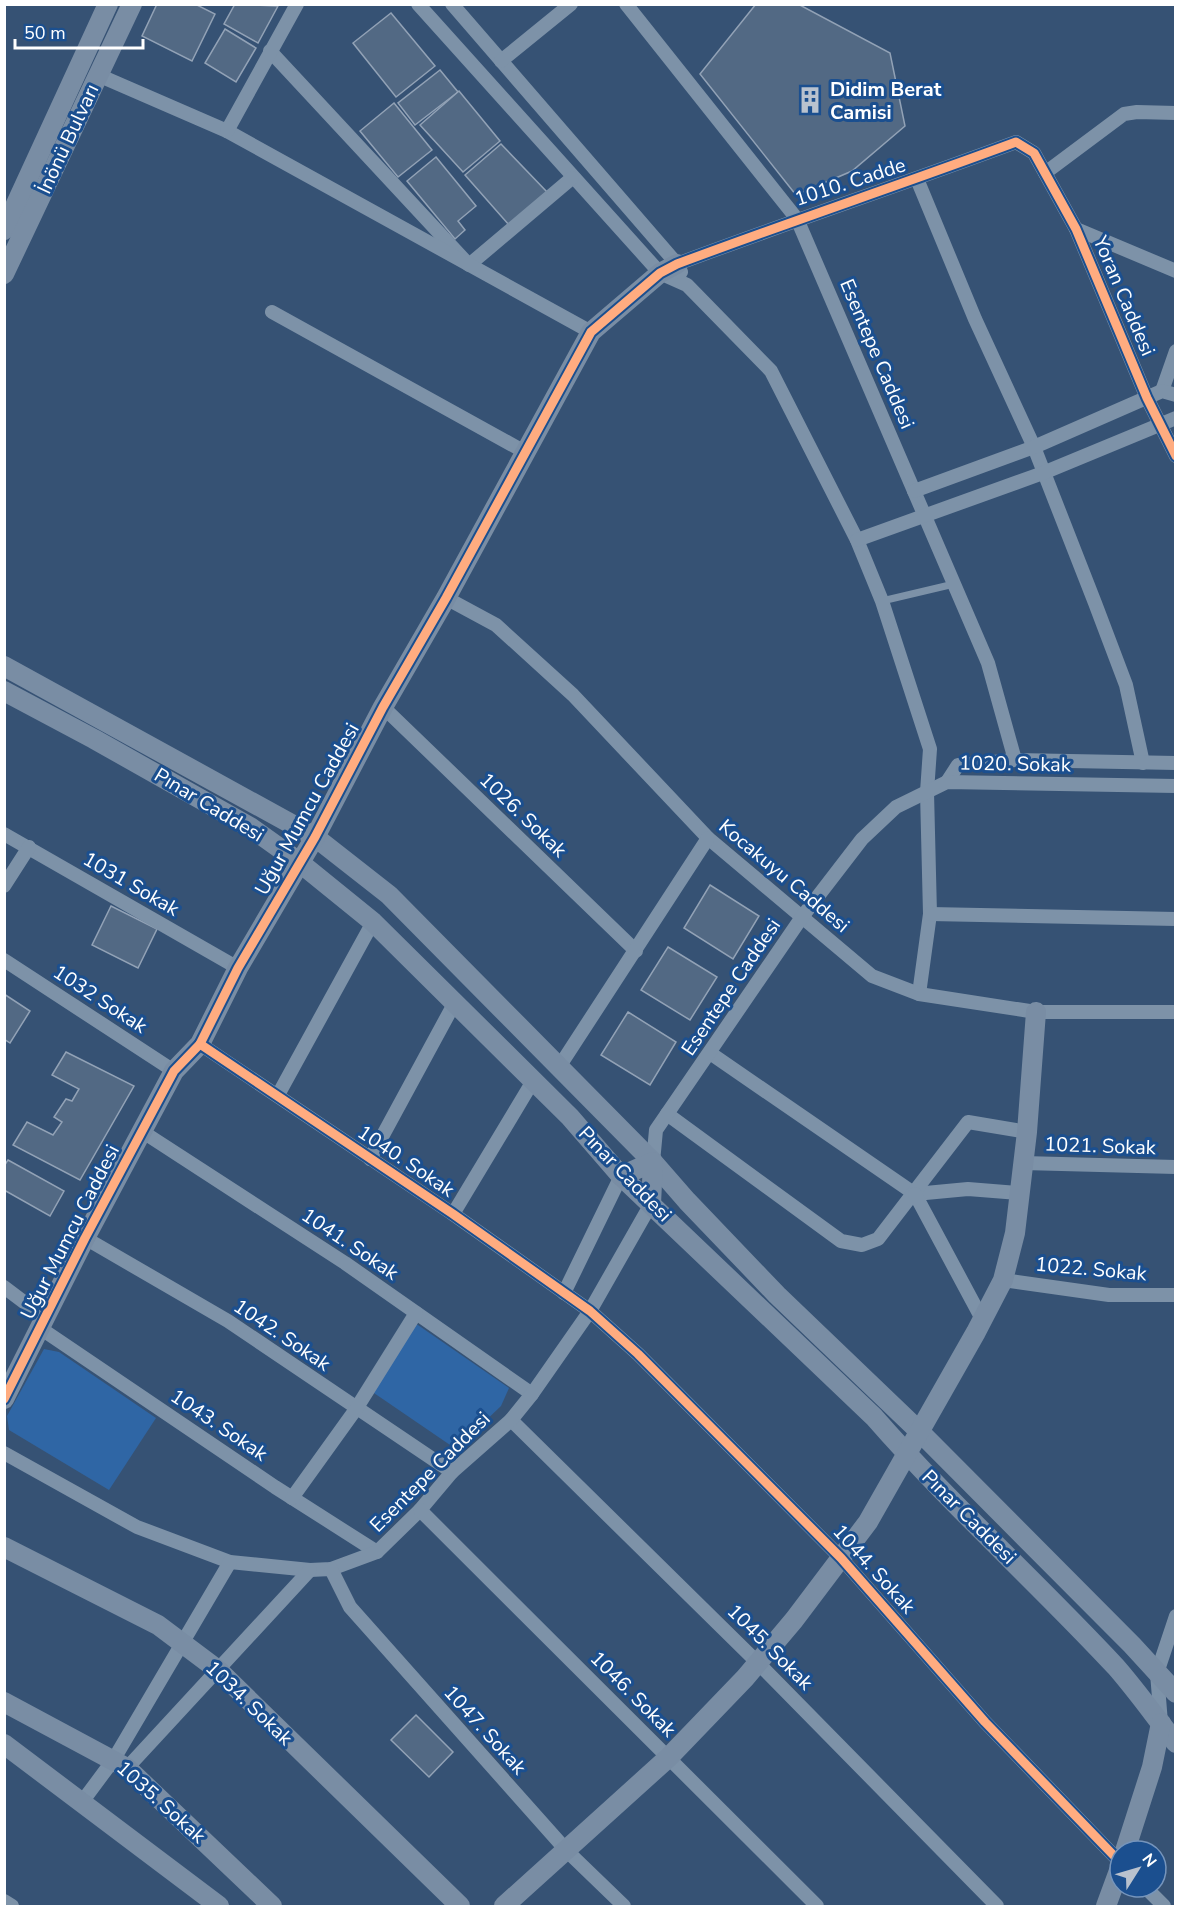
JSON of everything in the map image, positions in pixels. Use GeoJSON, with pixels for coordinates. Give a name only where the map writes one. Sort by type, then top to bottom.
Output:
{"type":"FeatureCollection","features":[{"type":"Feature","properties":{"kind":"main road","name":"İnönü Bulvarı"},"geometry":{"type":"LineString","coordinates":[[4,230],[108,4]]}},
{"type":"Feature","properties":{"kind":"main road","name":"İnönü Bulvarı"},"geometry":{"type":"LineString","coordinates":[[4,274],[132,4]]}},
{"type":"Feature","properties":{"kind":"main road","name":"Uğur Mumcu Caddesi"},"geometry":{"type":"LineString","coordinates":[[4,1399],[85,1238],[174,1071],[200,1044],[238,968],[315,837],[383,707],[446,598],[591,333],[668,268]]}},
{"type":"Feature","properties":{"kind":"main road","name":"Pınar Caddesi"},"geometry":{"type":"LineString","coordinates":[[4,666],[315,837],[389,895],[653,1162],[777,1295],[920,1432],[1123,1636],[1176,1694]]}},
{"type":"Feature","properties":{"kind":"main road","name":"Pınar Caddesi"},"geometry":{"type":"LineString","coordinates":[[4,691],[250,827],[299,862],[373,922],[570,1117],[621,1176],[866,1409],[907,1455],[1117,1669],[1176,1743]]}},
{"type":"Feature","properties":{"kind":"main road"},"geometry":{"type":"LineString","coordinates":[[504,1906],[669,1756],[758,1663],[794,1620],[868,1522],[1003,1280],[1015,1233],[1027,1132],[1036,1012]]}},
{"type":"Feature","properties":{"kind":"main road"},"geometry":{"type":"LineString","coordinates":[[621,1176],[653,1162],[651,1204]]}},
{"type":"Feature","properties":{"kind":"main road","name":"1034. Sokak"},"geometry":{"type":"LineString","coordinates":[[4,1547],[158,1625],[184,1643],[218,1670],[460,1906]]}},
{"type":"Feature","properties":{"kind":"main road","name":"1035. Sokak"},"geometry":{"type":"LineString","coordinates":[[4,1702],[120,1763],[272,1906]]}},
{"type":"Feature","properties":{"kind":"main road"},"geometry":{"type":"LineString","coordinates":[[1129,1839],[1152,1767],[1161,1723]]}},
{"type":"Feature","properties":{"kind":"main road"},"geometry":{"type":"LineString","coordinates":[[4,1744],[219,1906]]}},
{"type":"Feature","properties":{"kind":"street"},"geometry":{"type":"LineString","coordinates":[[227,131],[297,4]]}},
{"type":"Feature","properties":{"kind":"street"},"geometry":{"type":"LineString","coordinates":[[418,4],[572,178],[687,285],[771,371],[857,540],[882,601],[930,749],[927,792],[930,914],[919,994]]}},
{"type":"Feature","properties":{"kind":"street"},"geometry":{"type":"LineString","coordinates":[[452,4],[501,61],[668,268]]}},
{"type":"Feature","properties":{"kind":"street"},"geometry":{"type":"LineString","coordinates":[[501,61],[571,4]]}},
{"type":"Feature","properties":{"kind":"street","name":"Esentepe Caddesi"},"geometry":{"type":"LineString","coordinates":[[626,4],[797,219],[988,663],[1016,760]]}},
{"type":"Feature","properties":{"kind":"street"},"geometry":{"type":"LineString","coordinates":[[270,51],[469,265]]}},
{"type":"Feature","properties":{"kind":"street"},"geometry":{"type":"LineString","coordinates":[[98,75],[227,131],[591,333]]}},
{"type":"Feature","properties":{"kind":"street"},"geometry":{"type":"LineString","coordinates":[[1046,173],[1124,114],[1176,113]]}},
{"type":"Feature","properties":{"kind":"street","name":"1010. Cadde"},"geometry":{"type":"LineString","coordinates":[[668,268],[797,219],[917,179],[1016,142],[1034,153]]}},
{"type":"Feature","properties":{"kind":"street","name":"Yoran Caddesi"},"geometry":{"type":"LineString","coordinates":[[1034,153],[1076,229],[1147,398],[1176,456]]}},
{"type":"Feature","properties":{"kind":"street"},"geometry":{"type":"LineString","coordinates":[[469,265],[572,178]]}},
{"type":"Feature","properties":{"kind":"street"},"geometry":{"type":"LineString","coordinates":[[917,179],[975,319],[1034,447],[1126,685],[1143,763]]}},
{"type":"Feature","properties":{"kind":"street"},"geometry":{"type":"LineString","coordinates":[[1076,229],[1176,271]]}},
{"type":"Feature","properties":{"kind":"street"},"geometry":{"type":"LineString","coordinates":[[272,312],[525,452]]}},
{"type":"Feature","properties":{"kind":"street"},"geometry":{"type":"LineString","coordinates":[[914,491],[1034,447],[1147,398],[1169,393],[1176,351]]}},
{"type":"Feature","properties":{"kind":"street"},"geometry":{"type":"LineString","coordinates":[[857,540],[1043,473],[1176,418]]}},
{"type":"Feature","properties":{"kind":"street","name":"Kocakuyu Caddesi"},"geometry":{"type":"LineString","coordinates":[[446,598],[496,625],[573,695],[708,838],[872,976],[919,994],[1036,1012],[1176,1012]]}},
{"type":"Feature","properties":{"kind":"street","name":"1026. Sokak"},"geometry":{"type":"LineString","coordinates":[[383,707],[636,951]]}},
{"type":"Feature","properties":{"kind":"street","name":"1020. Sokak"},"geometry":{"type":"LineString","coordinates":[[947,782],[958,765],[1016,760],[1176,763]]}},
{"type":"Feature","properties":{"kind":"street","name":"Esentepe Caddesi"},"geometry":{"type":"LineString","coordinates":[[653,1162],[656,1130],[802,917],[862,839],[896,807],[947,782]]}},
{"type":"Feature","properties":{"kind":"street","name":"1020. Sokak"},"geometry":{"type":"LineString","coordinates":[[947,782],[1176,786]]}},
{"type":"Feature","properties":{"kind":"street","name":"1031 Sokak"},"geometry":{"type":"LineString","coordinates":[[4,834],[238,968]]}},
{"type":"Feature","properties":{"kind":"street"},"geometry":{"type":"LineString","coordinates":[[559,1067],[708,838]]}},
{"type":"Feature","properties":{"kind":"street"},"geometry":{"type":"LineString","coordinates":[[4,886],[29,847]]}},
{"type":"Feature","properties":{"kind":"street"},"geometry":{"type":"LineString","coordinates":[[930,914],[1176,919]]}},
{"type":"Feature","properties":{"kind":"street"},"geometry":{"type":"LineString","coordinates":[[278,1095],[373,922]]}},
{"type":"Feature","properties":{"kind":"street","name":"1032 Sokak"},"geometry":{"type":"LineString","coordinates":[[4,960],[174,1071]]}},
{"type":"Feature","properties":{"kind":"street"},"geometry":{"type":"LineString","coordinates":[[370,1159],[454,1004]]}},
{"type":"Feature","properties":{"kind":"street","name":"1040. Sokak"},"geometry":{"type":"LineString","coordinates":[[200,1044],[453,1214],[590,1311]]}},
{"type":"Feature","properties":{"kind":"street"},"geometry":{"type":"LineString","coordinates":[[710,1053],[915,1194],[982,1319]]}},
{"type":"Feature","properties":{"kind":"street"},"geometry":{"type":"LineString","coordinates":[[453,1214],[533,1081]]}},
{"type":"Feature","properties":{"kind":"street"},"geometry":{"type":"LineString","coordinates":[[667,1114],[841,1241],[862,1245],[878,1239],[915,1194],[968,1122],[1027,1132]]}},
{"type":"Feature","properties":{"kind":"street","name":"1041. Sokak"},"geometry":{"type":"LineString","coordinates":[[143,1132],[345,1263],[532,1394]]}},
{"type":"Feature","properties":{"kind":"street","name":"1021. Sokak"},"geometry":{"type":"LineString","coordinates":[[1023,1163],[1176,1167]]}},
{"type":"Feature","properties":{"kind":"street"},"geometry":{"type":"LineString","coordinates":[[564,1293],[621,1176]]}},
{"type":"Feature","properties":{"kind":"street"},"geometry":{"type":"LineString","coordinates":[[915,1194],[968,1189],[1019,1193]]}},
{"type":"Feature","properties":{"kind":"street","name":"Esentepe Caddesi"},"geometry":{"type":"LineString","coordinates":[[4,1453],[137,1527],[230,1562],[309,1570],[331,1569],[377,1552],[420,1510],[452,1472],[511,1420],[532,1394],[590,1311],[651,1204]]}},
{"type":"Feature","properties":{"kind":"street","name":"1042. Sokak"},"geometry":{"type":"LineString","coordinates":[[85,1238],[228,1321],[452,1472]]}},
{"type":"Feature","properties":{"kind":"street","name":"1022. Sokak"},"geometry":{"type":"LineString","coordinates":[[1003,1280],[1109,1295],[1176,1295]]}},
{"type":"Feature","properties":{"kind":"street","name":"1043. Sokak"},"geometry":{"type":"LineString","coordinates":[[4,1287],[43,1323],[292,1498],[377,1552]]}},
{"type":"Feature","properties":{"kind":"street","name":"1044. Sokak"},"geometry":{"type":"LineString","coordinates":[[590,1311],[638,1354],[842,1557],[985,1722],[1108,1850]]}},
{"type":"Feature","properties":{"kind":"street"},"geometry":{"type":"LineString","coordinates":[[292,1498],[356,1409],[416,1312]]}},
{"type":"Feature","properties":{"kind":"street","name":"1045. Sokak"},"geometry":{"type":"LineString","coordinates":[[511,1420],[758,1663],[997,1906]]}},
{"type":"Feature","properties":{"kind":"street","name":"1046. Sokak"},"geometry":{"type":"LineString","coordinates":[[420,1510],[817,1906]]}},
{"type":"Feature","properties":{"kind":"street"},"geometry":{"type":"LineString","coordinates":[[120,1763],[230,1562]]}},
{"type":"Feature","properties":{"kind":"street","name":"1047. Sokak"},"geometry":{"type":"LineString","coordinates":[[331,1569],[350,1607],[567,1851],[624,1906]]}},
{"type":"Feature","properties":{"kind":"street"},"geometry":{"type":"LineString","coordinates":[[82,1802],[218,1670],[309,1570]]}},
{"type":"Feature","properties":{"kind":"street"},"geometry":{"type":"LineString","coordinates":[[1161,1723],[1157,1673],[1176,1616]]}},
{"type":"Feature","properties":{"kind":"street"},"geometry":{"type":"LineString","coordinates":[[4,1900],[12,1906]]}},
{"type":"Feature","properties":{"kind":"lane"},"geometry":{"type":"LineString","coordinates":[[882,601],[954,584]]}},
{"type":"Feature","properties":{"kind":"shaded area"},"geometry":{"type":"Polygon","coordinates":[[[415,1323],[509,1388],[501,1406],[453,1447],[371,1391],[415,1323]]]}},
{"type":"Feature","properties":{"kind":"shaded area"},"geometry":{"type":"Polygon","coordinates":[[[44,1349],[59,1352],[156,1418],[109,1490],[9,1430],[7,1416],[44,1349]]]}},
{"type":"Feature","properties":{"kind":"building"},"geometry":{"type":"Polygon","coordinates":[[[157,4],[195,4],[215,14],[192,61],[142,36],[157,4]]]}},
{"type":"Feature","properties":{"kind":"building"},"geometry":{"type":"Polygon","coordinates":[[[235,4],[278,6],[258,43],[224,24],[235,4]]]}},
{"type":"Feature","properties":{"kind":"building","name":"Didim Berat Camisi"},"geometry":{"type":"Polygon","coordinates":[[[756,4],[798,4],[890,53],[905,126],[852,171],[796,195],[700,74],[756,4]]]}},
{"type":"Feature","properties":{"kind":"building"},"geometry":{"type":"Polygon","coordinates":[[[391,13],[435,66],[396,97],[353,43],[391,13]]]}},
{"type":"Feature","properties":{"kind":"building"},"geometry":{"type":"Polygon","coordinates":[[[225,29],[256,48],[236,82],[205,63],[225,29]]]}},
{"type":"Feature","properties":{"kind":"building"},"geometry":{"type":"Polygon","coordinates":[[[440,70],[458,92],[415,125],[398,103],[440,70]]]}},
{"type":"Feature","properties":{"kind":"building"},"geometry":{"type":"Polygon","coordinates":[[[459,91],[500,141],[463,172],[420,125],[459,91]]]}},
{"type":"Feature","properties":{"kind":"building"},"geometry":{"type":"Polygon","coordinates":[[[394,103],[432,150],[398,177],[360,131],[394,103]]]}},
{"type":"Feature","properties":{"kind":"building"},"geometry":{"type":"Polygon","coordinates":[[[501,144],[547,192],[509,225],[465,175],[501,144]]]}},
{"type":"Feature","properties":{"kind":"building"},"geometry":{"type":"Polygon","coordinates":[[[436,157],[476,206],[458,221],[465,230],[455,239],[407,181],[436,157]]]}},
{"type":"Feature","properties":{"kind":"building"},"geometry":{"type":"Polygon","coordinates":[[[710,885],[759,916],[733,959],[684,928],[710,885]]]}},
{"type":"Feature","properties":{"kind":"building"},"geometry":{"type":"Polygon","coordinates":[[[111,906],[157,929],[138,968],[92,945],[111,906]]]}},
{"type":"Feature","properties":{"kind":"building"},"geometry":{"type":"Polygon","coordinates":[[[668,947],[717,977],[690,1020],[641,990],[668,947]]]}},
{"type":"Feature","properties":{"kind":"building"},"geometry":{"type":"Polygon","coordinates":[[[4,994],[30,1011],[10,1043],[4,1039],[4,994]]]}},
{"type":"Feature","properties":{"kind":"building"},"geometry":{"type":"Polygon","coordinates":[[[628,1012],[676,1042],[650,1085],[601,1055],[628,1012]]]}},
{"type":"Feature","properties":{"kind":"building"},"geometry":{"type":"Polygon","coordinates":[[[66,1052],[134,1086],[80,1180],[13,1145],[27,1122],[53,1135],[62,1122],[54,1117],[66,1099],[72,1101],[79,1089],[52,1075],[66,1052]]]}},
{"type":"Feature","properties":{"kind":"building"},"geometry":{"type":"Polygon","coordinates":[[[8,1160],[64,1191],[50,1216],[4,1190],[4,1166],[8,1160]]]}},
{"type":"Feature","properties":{"kind":"building"},"geometry":{"type":"Polygon","coordinates":[[[416,1715],[453,1752],[429,1777],[391,1740],[416,1715]]]}},
{"type":"Feature","properties":{"kind":"cycle path"},"geometry":{"type":"LineString","coordinates":[[4,1399],[85,1238],[174,1071],[200,1044],[238,968],[315,837],[383,707],[446,598],[591,332],[660,273],[719,248],[1016,142],[1034,153],[1076,229],[1147,398],[1176,456]]}},
{"type":"Feature","properties":{"kind":"cycle path"},"geometry":{"type":"LineString","coordinates":[[200,1044],[453,1214],[590,1311],[638,1354],[841,1558],[985,1722],[1108,1850]]}},
{"type":"Feature","properties":{"kind":"place","name":"Didim Berat Camisi"},"geometry":{"type":"Point","coordinates":[810,100]}}]}
